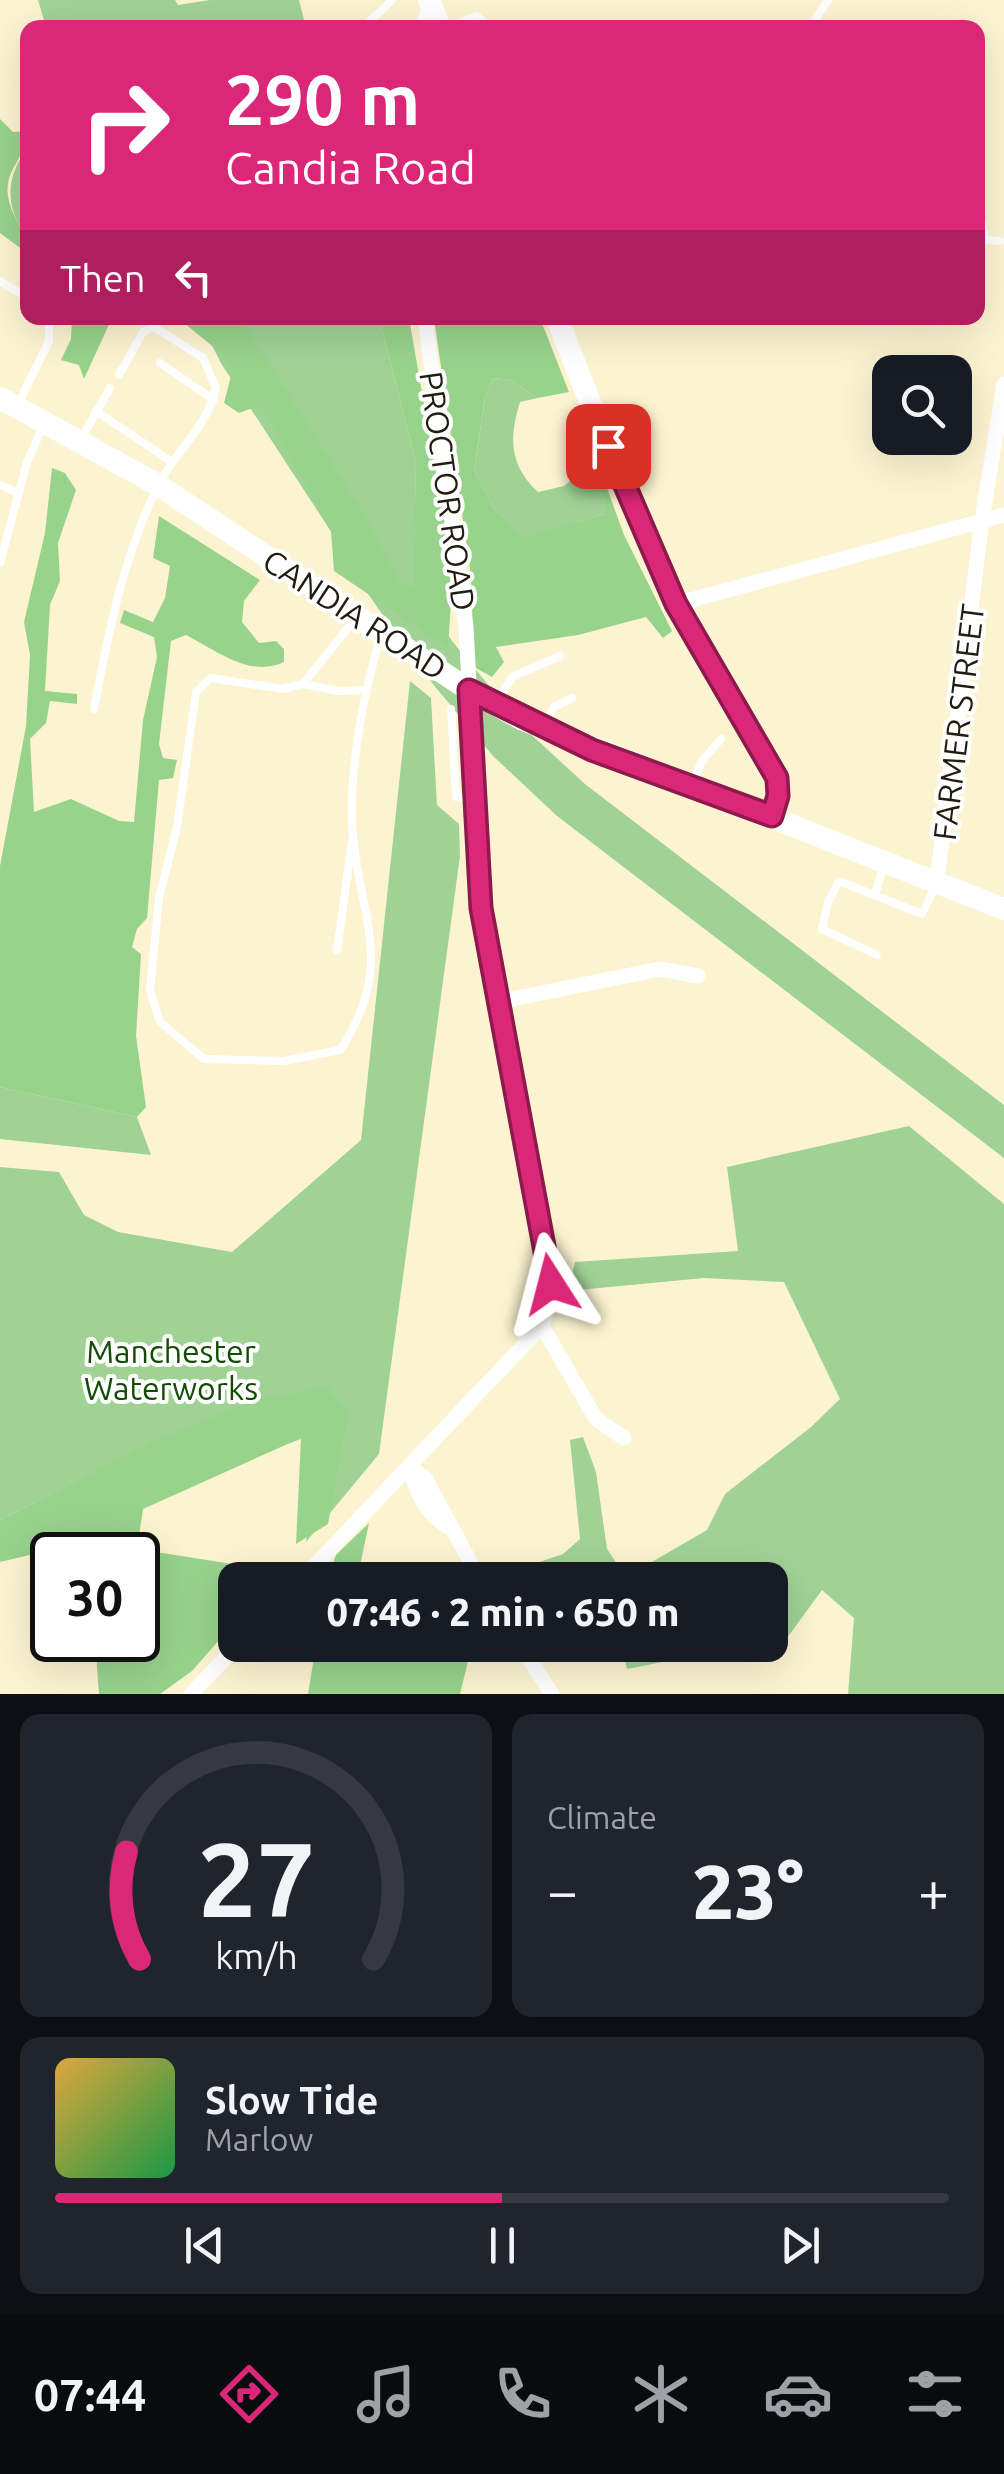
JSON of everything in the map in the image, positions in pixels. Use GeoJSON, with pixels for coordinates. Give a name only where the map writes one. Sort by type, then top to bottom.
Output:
{"type":"FeatureCollection","features":[{"type":"Feature","properties":{"kind":"main road"},"geometry":{"type":"LineString","coordinates":[[560,325],[618,473],[676,604],[777,778],[778,796],[772,816]]}},
{"type":"Feature","properties":{"kind":"main road","name":"CANDIA ROAD"},"geometry":{"type":"LineString","coordinates":[[9,402],[158,485],[494,705],[543,729],[1004,908]]}},
{"type":"Feature","properties":{"kind":"street","name":"PROCTOR ROAD"},"geometry":{"type":"LineString","coordinates":[[425,325],[466,627],[481,908],[547,1253],[550,1300],[542,1326]]}},
{"type":"Feature","properties":{"kind":"street","name":"FARMER STREET"},"geometry":{"type":"LineString","coordinates":[[937,881],[982,520],[1004,384]]}},
{"type":"Feature","properties":{"kind":"street"},"geometry":{"type":"LineString","coordinates":[[676,604],[1004,514]]}},
{"type":"Feature","properties":{"kind":"street"},"geometry":{"type":"LineString","coordinates":[[498,1002],[660,969],[698,976]]}},
{"type":"Feature","properties":{"kind":"street"},"geometry":{"type":"LineString","coordinates":[[318,1562],[542,1326],[596,1419],[624,1438]]}},
{"type":"Feature","properties":{"kind":"street"},"geometry":{"type":"LineString","coordinates":[[410,1467],[425,1478],[469,1562]]}},
{"type":"Feature","properties":{"kind":"street"},"geometry":{"type":"LineString","coordinates":[[191,1694],[222,1662]]}},
{"type":"Feature","properties":{"kind":"street"},"geometry":{"type":"LineString","coordinates":[[528,1662],[543,1691]]}},
{"type":"Feature","properties":{"kind":"lane"},"geometry":{"type":"LineString","coordinates":[[371,20],[392,0]]}},
{"type":"Feature","properties":{"kind":"lane"},"geometry":{"type":"LineString","coordinates":[[985,240],[1000,241]]}},
{"type":"Feature","properties":{"kind":"lane"},"geometry":{"type":"LineString","coordinates":[[9,402],[49,341],[48,325]]}},
{"type":"Feature","properties":{"kind":"lane"},"geometry":{"type":"LineString","coordinates":[[94,708],[108,630],[158,485],[203,423],[214,400],[214,376],[203,358],[154,327],[143,332],[119,375]]}},
{"type":"Feature","properties":{"kind":"lane"},"geometry":{"type":"LineString","coordinates":[[160,362],[214,400]]}},
{"type":"Feature","properties":{"kind":"lane"},"geometry":{"type":"LineString","coordinates":[[81,439],[110,388]]}},
{"type":"Feature","properties":{"kind":"lane"},"geometry":{"type":"LineString","coordinates":[[96,410],[172,462]]}},
{"type":"Feature","properties":{"kind":"lane"},"geometry":{"type":"LineString","coordinates":[[0,563],[46,420]]}},
{"type":"Feature","properties":{"kind":"lane"},"geometry":{"type":"LineString","coordinates":[[0,485],[20,493]]}},
{"type":"Feature","properties":{"kind":"lane"},"geometry":{"type":"LineString","coordinates":[[303,684],[358,616]]}},
{"type":"Feature","properties":{"kind":"lane"},"geometry":{"type":"LineString","coordinates":[[336,951],[354,833],[368,690],[382,632]]}},
{"type":"Feature","properties":{"kind":"lane"},"geometry":{"type":"LineString","coordinates":[[494,705],[512,677],[560,656]]}},
{"type":"Feature","properties":{"kind":"lane"},"geometry":{"type":"LineString","coordinates":[[354,833],[372,932],[372,959],[367,997],[340,1050],[283,1061],[242,1062],[204,1059],[185,1047],[160,1022],[150,991],[159,898],[177,826],[196,692],[211,678],[283,689],[303,684],[339,691],[368,690]]}},
{"type":"Feature","properties":{"kind":"lane"},"geometry":{"type":"LineString","coordinates":[[543,729],[554,706],[572,698]]}},
{"type":"Feature","properties":{"kind":"lane"},"geometry":{"type":"LineString","coordinates":[[451,709],[456,797],[474,798]]}},
{"type":"Feature","properties":{"kind":"lane"},"geometry":{"type":"LineString","coordinates":[[452,739],[472,739]]}},
{"type":"Feature","properties":{"kind":"lane"},"geometry":{"type":"LineString","coordinates":[[690,787],[702,761],[721,739]]}},
{"type":"Feature","properties":{"kind":"lane"},"geometry":{"type":"LineString","coordinates":[[875,894],[885,861]]}},
{"type":"Feature","properties":{"kind":"lane"},"geometry":{"type":"LineString","coordinates":[[877,955],[822,929],[828,902],[840,881],[925,913],[937,881]]}},
{"type":"Feature","properties":{"kind":"green space"},"geometry":{"type":"Polygon","coordinates":[[[38,0],[175,0],[178,5],[210,0],[299,0],[304,20],[44,20],[38,0]]]}},
{"type":"Feature","properties":{"kind":"green space"},"geometry":{"type":"Polygon","coordinates":[[[0,119],[13,132],[20,132],[20,156],[10,177],[8,194],[20,227],[20,248],[0,233],[0,119]]]}},
{"type":"Feature","properties":{"kind":"green space"},"geometry":{"type":"Polygon","coordinates":[[[20,160],[20,226],[10,193],[20,160]]]}},
{"type":"Feature","properties":{"kind":"green space"},"geometry":{"type":"Polygon","coordinates":[[[72,325],[109,325],[84,379],[79,365],[61,360],[71,339],[72,325]]]}},
{"type":"Feature","properties":{"kind":"green space"},"geometry":{"type":"Polygon","coordinates":[[[187,325],[245,325],[364,514],[398,579],[413,589],[416,462],[381,325],[410,325],[453,571],[448,648],[334,571],[331,532],[268,415],[258,406],[239,413],[224,403],[232,372],[222,354],[187,325]]]}},
{"type":"Feature","properties":{"kind":"green space"},"geometry":{"type":"Polygon","coordinates":[[[202,325],[381,325],[416,462],[414,583],[452,641],[524,728],[585,784],[1004,1105],[1004,1158],[557,816],[493,756],[417,665],[338,550],[334,536],[222,365],[202,325]]]}},
{"type":"Feature","properties":{"kind":"green space"},"geometry":{"type":"Polygon","coordinates":[[[435,325],[543,325],[569,392],[538,398],[511,380],[493,378],[485,398],[474,470],[494,509],[524,538],[605,514],[605,498],[583,477],[589,465],[599,466],[624,535],[672,631],[663,638],[646,617],[578,635],[496,647],[504,662],[492,677],[474,667],[471,576],[435,325]]]}},
{"type":"Feature","properties":{"kind":"green space"},"geometry":{"type":"Polygon","coordinates":[[[493,378],[511,380],[538,398],[520,402],[514,427],[514,450],[528,482],[538,492],[564,486],[589,465],[583,477],[605,498],[605,514],[524,539],[494,509],[474,470],[485,398],[493,378]]]}},
{"type":"Feature","properties":{"kind":"green space"},"geometry":{"type":"Polygon","coordinates":[[[52,468],[65,473],[76,490],[58,543],[60,581],[50,605],[45,691],[77,694],[77,704],[50,701],[46,723],[30,739],[34,812],[71,799],[119,821],[134,822],[143,720],[157,657],[154,637],[120,623],[124,610],[153,622],[165,598],[170,566],[153,558],[159,516],[260,580],[244,601],[242,622],[259,643],[276,641],[284,649],[284,662],[259,667],[234,660],[186,635],[171,641],[159,744],[163,758],[177,760],[173,778],[159,780],[147,918],[137,929],[132,947],[141,954],[136,1036],[146,1107],[137,1117],[0,1087],[0,866],[26,726],[30,655],[24,622],[45,533],[52,468]]]}},
{"type":"Feature","properties":{"kind":"green space","name":"Manchester Waterworks"},"geometry":{"type":"Polygon","coordinates":[[[410,681],[431,698],[437,805],[459,824],[460,856],[379,1454],[306,1542],[322,1431],[269,1451],[89,1475],[0,1520],[0,1167],[59,1172],[84,1215],[118,1232],[232,1252],[361,1140],[410,681]]]}},
{"type":"Feature","properties":{"kind":"green space"},"geometry":{"type":"Polygon","coordinates":[[[0,1087],[137,1117],[151,1155],[0,1139],[0,1087]]]}},
{"type":"Feature","properties":{"kind":"green space"},"geometry":{"type":"Polygon","coordinates":[[[909,1126],[1004,1204],[1004,1694],[848,1694],[854,1618],[822,1590],[788,1637],[788,1562],[652,1562],[707,1530],[725,1494],[811,1427],[840,1399],[784,1282],[704,1278],[568,1291],[575,1262],[738,1251],[727,1167],[909,1126]]]}},
{"type":"Feature","properties":{"kind":"green space"},"geometry":{"type":"Polygon","coordinates":[[[328,1387],[348,1413],[328,1524],[296,1544],[301,1438],[143,1509],[140,1532],[30,1532],[30,1555],[0,1562],[0,1520],[159,1439],[260,1399],[328,1387]]]}},
{"type":"Feature","properties":{"kind":"green space"},"geometry":{"type":"Polygon","coordinates":[[[583,1437],[596,1472],[607,1549],[616,1562],[540,1562],[563,1554],[580,1539],[570,1440],[583,1437]]]}},
{"type":"Feature","properties":{"kind":"green space"},"geometry":{"type":"Polygon","coordinates":[[[369,1523],[361,1562],[333,1562],[369,1523]]]}},
{"type":"Feature","properties":{"kind":"green space"},"geometry":{"type":"Polygon","coordinates":[[[160,1553],[219,1562],[218,1641],[192,1671],[160,1694],[99,1694],[97,1662],[160,1662],[160,1553]]]}},
{"type":"Feature","properties":{"kind":"green space"},"geometry":{"type":"Polygon","coordinates":[[[313,1662],[468,1662],[460,1694],[308,1694],[313,1662]]]}},
{"type":"Feature","properties":{"kind":"green space"},"geometry":{"type":"Polygon","coordinates":[[[625,1662],[663,1662],[627,1669],[625,1662]]]}},
{"type":"Feature","properties":{"kind":"route"},"geometry":{"type":"LineString","coordinates":[[551,1284],[481,908],[469,690],[592,750],[772,816],[779,786],[762,749],[676,604],[608,446]]}}]}
